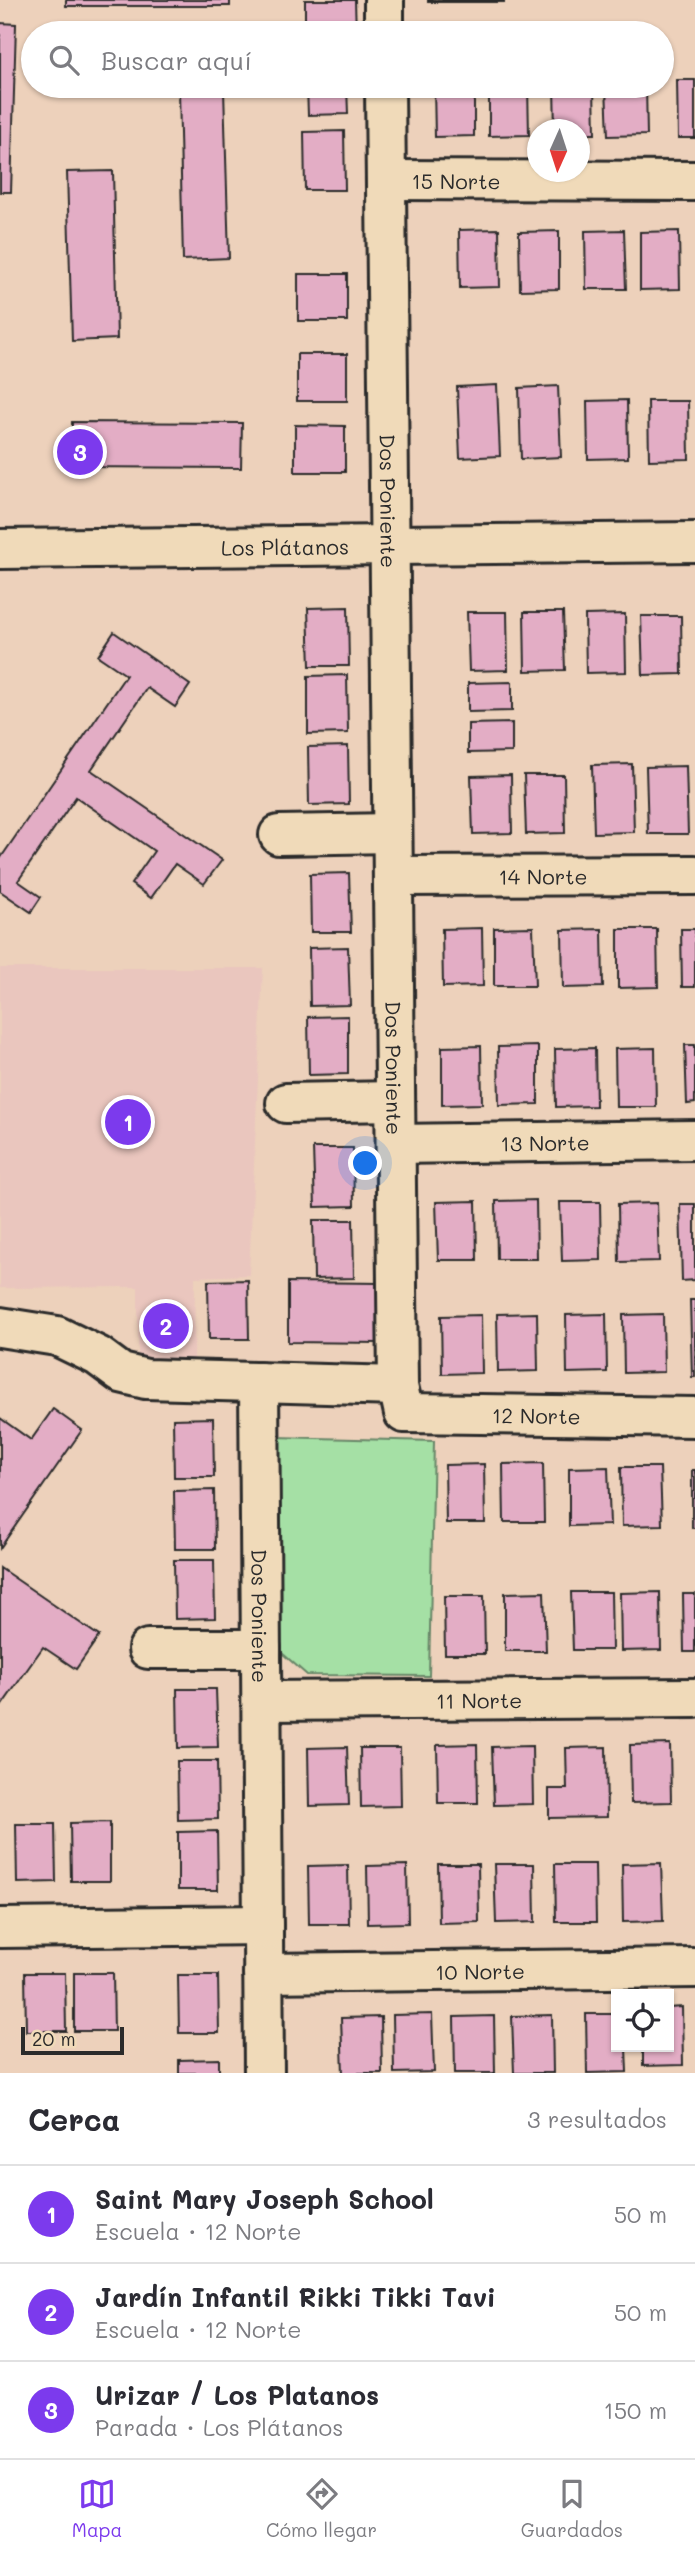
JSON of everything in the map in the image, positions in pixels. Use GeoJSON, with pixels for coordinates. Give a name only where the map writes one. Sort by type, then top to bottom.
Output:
{"type":"FeatureCollection","features":[{"type":"Feature","properties":{"kind":"street"},"geometry":{"type":"LineString","coordinates":[[384,0],[384,21]]}},
{"type":"Feature","properties":{"kind":"street","name":"Dos Poniente"},"geometry":{"type":"LineString","coordinates":[[385,98],[398,1386]]}},
{"type":"Feature","properties":{"kind":"street","name":"15 Norte"},"geometry":{"type":"LineString","coordinates":[[386,180],[695,181]]}},
{"type":"Feature","properties":{"kind":"street","name":"Los Plátanos"},"geometry":{"type":"LineString","coordinates":[[0,549],[695,542]]}},
{"type":"Feature","properties":{"kind":"street"},"geometry":{"type":"LineString","coordinates":[[278,835],[393,833]]}},
{"type":"Feature","properties":{"kind":"street","name":"14 Norte"},"geometry":{"type":"LineString","coordinates":[[393,876],[695,875]]}},
{"type":"Feature","properties":{"kind":"street"},"geometry":{"type":"LineString","coordinates":[[286,1103],[395,1101]]}},
{"type":"Feature","properties":{"kind":"street","name":"13 Norte"},"geometry":{"type":"LineString","coordinates":[[396,1144],[695,1140]]}},
{"type":"Feature","properties":{"kind":"street"},"geometry":{"type":"LineString","coordinates":[[0,1327],[57,1336],[98,1356],[121,1373],[146,1379],[398,1386]]}},
{"type":"Feature","properties":{"kind":"street","name":"Dos Poniente"},"geometry":{"type":"LineString","coordinates":[[259,1382],[264,2073]]}},
{"type":"Feature","properties":{"kind":"street","name":"12 Norte"},"geometry":{"type":"LineString","coordinates":[[398,1386],[404,1413],[695,1417]]}},
{"type":"Feature","properties":{"kind":"street"},"geometry":{"type":"LineString","coordinates":[[148,1649],[261,1649]]}},
{"type":"Feature","properties":{"kind":"street","name":"11 Norte"},"geometry":{"type":"LineString","coordinates":[[262,1701],[695,1698]]}},
{"type":"Feature","properties":{"kind":"street"},"geometry":{"type":"LineString","coordinates":[[0,1928],[263,1925]]}},
{"type":"Feature","properties":{"kind":"street","name":"10 Norte"},"geometry":{"type":"LineString","coordinates":[[263,1973],[695,1968]]}},
{"type":"Feature","properties":{"kind":"shaded area"},"geometry":{"type":"Polygon","coordinates":[[[0,968],[263,968],[249,1275],[195,1277],[194,1364],[138,1364],[138,1287],[0,1288],[0,968]]]}},
{"type":"Feature","properties":{"kind":"green space"},"geometry":{"type":"Polygon","coordinates":[[[276,1437],[434,1441],[429,1676],[307,1675],[274,1646],[276,1437]]]}},
{"type":"Feature","properties":{"kind":"building"},"geometry":{"type":"Polygon","coordinates":[[[66,0],[230,0],[230,6],[66,6],[66,0]]]}},
{"type":"Feature","properties":{"kind":"building"},"geometry":{"type":"Polygon","coordinates":[[[305,0],[355,0],[356,21],[305,21],[305,0]]]}},
{"type":"Feature","properties":{"kind":"building"},"geometry":{"type":"Polygon","coordinates":[[[504,0],[504,2],[428,2],[504,0]]]}},
{"type":"Feature","properties":{"kind":"building"},"geometry":{"type":"Polygon","coordinates":[[[0,23],[16,24],[11,192],[0,192],[0,23]]]}},
{"type":"Feature","properties":{"kind":"building"},"geometry":{"type":"Polygon","coordinates":[[[677,80],[695,80],[695,138],[678,138],[677,80]]]}},
{"type":"Feature","properties":{"kind":"building"},"geometry":{"type":"Polygon","coordinates":[[[179,98],[224,98],[229,258],[183,260],[179,98]]]}},
{"type":"Feature","properties":{"kind":"building"},"geometry":{"type":"Polygon","coordinates":[[[307,98],[347,98],[348,114],[308,115],[307,98]]]}},
{"type":"Feature","properties":{"kind":"building"},"geometry":{"type":"Polygon","coordinates":[[[434,98],[474,98],[474,136],[435,137],[434,98]]]}},
{"type":"Feature","properties":{"kind":"building"},"geometry":{"type":"Polygon","coordinates":[[[489,98],[528,98],[527,135],[489,136],[489,98]]]}},
{"type":"Feature","properties":{"kind":"building"},"geometry":{"type":"Polygon","coordinates":[[[554,98],[594,98],[595,134],[590,134],[590,119],[555,119],[554,98]]]}},
{"type":"Feature","properties":{"kind":"building"},"geometry":{"type":"Polygon","coordinates":[[[606,98],[646,98],[647,135],[608,136],[606,98]]]}},
{"type":"Feature","properties":{"kind":"building"},"geometry":{"type":"Polygon","coordinates":[[[344,131],[345,190],[305,190],[304,132],[344,131]]]}},
{"type":"Feature","properties":{"kind":"building"},"geometry":{"type":"Polygon","coordinates":[[[113,171],[117,339],[72,341],[67,172],[113,171]]]}},
{"type":"Feature","properties":{"kind":"building"},"geometry":{"type":"Polygon","coordinates":[[[499,229],[500,287],[460,288],[459,230],[499,229]]]}},
{"type":"Feature","properties":{"kind":"building"},"geometry":{"type":"Polygon","coordinates":[[[624,230],[626,289],[586,289],[585,231],[624,230]]]}},
{"type":"Feature","properties":{"kind":"building"},"geometry":{"type":"Polygon","coordinates":[[[559,231],[559,289],[520,290],[519,232],[559,231]]]}},
{"type":"Feature","properties":{"kind":"building"},"geometry":{"type":"Polygon","coordinates":[[[679,231],[680,289],[640,290],[640,232],[679,231]]]}},
{"type":"Feature","properties":{"kind":"building"},"geometry":{"type":"Polygon","coordinates":[[[298,274],[347,274],[347,321],[298,321],[298,274]]]}},
{"type":"Feature","properties":{"kind":"building"},"geometry":{"type":"Polygon","coordinates":[[[297,354],[347,354],[347,401],[297,401],[297,354]]]}},
{"type":"Feature","properties":{"kind":"building"},"geometry":{"type":"Polygon","coordinates":[[[497,385],[500,456],[460,458],[457,387],[497,385]]]}},
{"type":"Feature","properties":{"kind":"building"},"geometry":{"type":"Polygon","coordinates":[[[558,386],[561,457],[521,459],[519,388],[558,386]]]}},
{"type":"Feature","properties":{"kind":"building"},"geometry":{"type":"Polygon","coordinates":[[[627,400],[628,458],[588,459],[587,401],[627,400]]]}},
{"type":"Feature","properties":{"kind":"building"},"geometry":{"type":"Polygon","coordinates":[[[648,401],[688,401],[689,459],[649,460],[648,401]]]}},
{"type":"Feature","properties":{"kind":"building"},"geometry":{"type":"Polygon","coordinates":[[[72,422],[242,423],[241,468],[72,467],[72,422]]]}},
{"type":"Feature","properties":{"kind":"building"},"geometry":{"type":"Polygon","coordinates":[[[295,425],[345,426],[345,472],[295,472],[295,425]]]}},
{"type":"Feature","properties":{"kind":"building"},"geometry":{"type":"Polygon","coordinates":[[[348,607],[349,666],[310,666],[308,608],[348,607]]]}},
{"type":"Feature","properties":{"kind":"building"},"geometry":{"type":"Polygon","coordinates":[[[467,612],[507,612],[508,670],[469,671],[467,612]]]}},
{"type":"Feature","properties":{"kind":"building"},"geometry":{"type":"Polygon","coordinates":[[[524,612],[563,612],[565,670],[525,671],[524,612]]]}},
{"type":"Feature","properties":{"kind":"building"},"geometry":{"type":"Polygon","coordinates":[[[625,614],[626,672],[586,673],[585,615],[625,614]]]}},
{"type":"Feature","properties":{"kind":"building"},"geometry":{"type":"Polygon","coordinates":[[[641,616],[681,616],[682,674],[643,675],[641,616]]]}},
{"type":"Feature","properties":{"kind":"building"},"geometry":{"type":"Polygon","coordinates":[[[114,632],[190,685],[175,707],[147,688],[91,770],[222,860],[204,884],[175,864],[151,898],[131,884],[154,851],[76,797],[18,881],[41,897],[31,912],[0,891],[0,859],[126,675],[98,656],[114,632]]]}},
{"type":"Feature","properties":{"kind":"building"},"geometry":{"type":"Polygon","coordinates":[[[347,675],[348,733],[308,734],[308,676],[347,675]]]}},
{"type":"Feature","properties":{"kind":"building"},"geometry":{"type":"Polygon","coordinates":[[[512,682],[512,711],[468,712],[468,683],[512,682]]]}},
{"type":"Feature","properties":{"kind":"building"},"geometry":{"type":"Polygon","coordinates":[[[512,723],[512,752],[468,753],[468,724],[512,723]]]}},
{"type":"Feature","properties":{"kind":"building"},"geometry":{"type":"Polygon","coordinates":[[[348,746],[349,804],[309,805],[308,747],[348,746]]]}},
{"type":"Feature","properties":{"kind":"building"},"geometry":{"type":"Polygon","coordinates":[[[632,764],[634,832],[594,833],[592,765],[632,764]]]}},
{"type":"Feature","properties":{"kind":"building"},"geometry":{"type":"Polygon","coordinates":[[[686,766],[688,834],[648,834],[646,767],[686,766]]]}},
{"type":"Feature","properties":{"kind":"building"},"geometry":{"type":"Polygon","coordinates":[[[511,775],[512,833],[473,834],[471,776],[511,775]]]}},
{"type":"Feature","properties":{"kind":"building"},"geometry":{"type":"Polygon","coordinates":[[[524,775],[564,775],[565,833],[526,834],[524,775]]]}},
{"type":"Feature","properties":{"kind":"building"},"geometry":{"type":"Polygon","coordinates":[[[349,873],[351,932],[311,932],[310,874],[349,873]]]}},
{"type":"Feature","properties":{"kind":"building"},"geometry":{"type":"Polygon","coordinates":[[[533,927],[535,986],[494,986],[494,928],[533,927]]]}},
{"type":"Feature","properties":{"kind":"building"},"geometry":{"type":"Polygon","coordinates":[[[482,928],[483,986],[443,987],[442,929],[482,928]]]}},
{"type":"Feature","properties":{"kind":"building"},"geometry":{"type":"Polygon","coordinates":[[[602,929],[603,987],[563,988],[562,930],[602,929]]]}},
{"type":"Feature","properties":{"kind":"building"},"geometry":{"type":"Polygon","coordinates":[[[618,929],[657,929],[658,987],[618,988],[618,929]]]}},
{"type":"Feature","properties":{"kind":"building"},"geometry":{"type":"Polygon","coordinates":[[[681,929],[695,929],[695,987],[682,987],[681,929]]]}},
{"type":"Feature","properties":{"kind":"building"},"geometry":{"type":"Polygon","coordinates":[[[348,947],[350,1005],[310,1006],[309,948],[348,947]]]}},
{"type":"Feature","properties":{"kind":"building"},"geometry":{"type":"Polygon","coordinates":[[[348,1016],[348,1074],[309,1075],[308,1017],[348,1016]]]}},
{"type":"Feature","properties":{"kind":"building"},"geometry":{"type":"Polygon","coordinates":[[[685,1045],[695,1045],[695,1103],[687,1104],[685,1045]]]}},
{"type":"Feature","properties":{"kind":"building"},"geometry":{"type":"Polygon","coordinates":[[[481,1046],[482,1104],[442,1105],[442,1047],[481,1046]]]}},
{"type":"Feature","properties":{"kind":"building"},"geometry":{"type":"Polygon","coordinates":[[[538,1046],[538,1104],[499,1105],[498,1047],[538,1046]]]}},
{"type":"Feature","properties":{"kind":"building"},"geometry":{"type":"Polygon","coordinates":[[[595,1048],[596,1106],[556,1107],[555,1049],[595,1048]]]}},
{"type":"Feature","properties":{"kind":"building"},"geometry":{"type":"Polygon","coordinates":[[[655,1048],[656,1107],[616,1107],[615,1049],[655,1048]]]}},
{"type":"Feature","properties":{"kind":"building"},"geometry":{"type":"Polygon","coordinates":[[[313,1148],[353,1148],[354,1206],[315,1207],[313,1148]]]}},
{"type":"Feature","properties":{"kind":"building"},"geometry":{"type":"Polygon","coordinates":[[[536,1200],[537,1259],[497,1259],[496,1201],[536,1200]]]}},
{"type":"Feature","properties":{"kind":"building"},"geometry":{"type":"Polygon","coordinates":[[[476,1201],[477,1260],[438,1260],[436,1202],[476,1201]]]}},
{"type":"Feature","properties":{"kind":"building"},"geometry":{"type":"Polygon","coordinates":[[[560,1202],[600,1202],[601,1260],[562,1261],[560,1202]]]}},
{"type":"Feature","properties":{"kind":"building"},"geometry":{"type":"Polygon","coordinates":[[[657,1203],[659,1261],[619,1262],[618,1204],[657,1203]]]}},
{"type":"Feature","properties":{"kind":"building"},"geometry":{"type":"Polygon","coordinates":[[[680,1204],[695,1204],[695,1280],[682,1281],[680,1204]]]}},
{"type":"Feature","properties":{"kind":"building"},"geometry":{"type":"Polygon","coordinates":[[[313,1220],[353,1220],[354,1278],[314,1279],[313,1220]]]}},
{"type":"Feature","properties":{"kind":"building"},"geometry":{"type":"Polygon","coordinates":[[[248,1280],[249,1339],[209,1339],[208,1281],[248,1280]]]}},
{"type":"Feature","properties":{"kind":"building"},"geometry":{"type":"Polygon","coordinates":[[[288,1282],[382,1283],[381,1343],[288,1342],[288,1282]]]}},
{"type":"Feature","properties":{"kind":"building"},"geometry":{"type":"Polygon","coordinates":[[[690,1300],[695,1300],[695,1377],[692,1377],[690,1300]]]}},
{"type":"Feature","properties":{"kind":"building"},"geometry":{"type":"Polygon","coordinates":[[[537,1313],[538,1371],[498,1372],[497,1314],[537,1313]]]}},
{"type":"Feature","properties":{"kind":"building"},"geometry":{"type":"Polygon","coordinates":[[[606,1314],[607,1372],[567,1373],[566,1315],[606,1314]]]}},
{"type":"Feature","properties":{"kind":"building"},"geometry":{"type":"Polygon","coordinates":[[[663,1314],[664,1372],[624,1373],[623,1315],[663,1314]]]}},
{"type":"Feature","properties":{"kind":"building"},"geometry":{"type":"Polygon","coordinates":[[[481,1315],[482,1373],[442,1374],[441,1316],[481,1315]]]}},
{"type":"Feature","properties":{"kind":"building"},"geometry":{"type":"Polygon","coordinates":[[[53,1409],[82,1430],[0,1548],[0,1418],[31,1440],[53,1409]]]}},
{"type":"Feature","properties":{"kind":"building"},"geometry":{"type":"Polygon","coordinates":[[[213,1418],[214,1477],[174,1477],[173,1419],[213,1418]]]}},
{"type":"Feature","properties":{"kind":"building"},"geometry":{"type":"Polygon","coordinates":[[[543,1463],[544,1522],[504,1522],[503,1464],[543,1463]]]}},
{"type":"Feature","properties":{"kind":"building"},"geometry":{"type":"Polygon","coordinates":[[[484,1464],[485,1523],[446,1523],[445,1465],[484,1464]]]}},
{"type":"Feature","properties":{"kind":"building"},"geometry":{"type":"Polygon","coordinates":[[[608,1467],[610,1525],[569,1526],[569,1468],[608,1467]]]}},
{"type":"Feature","properties":{"kind":"building"},"geometry":{"type":"Polygon","coordinates":[[[621,1467],[660,1467],[662,1525],[622,1526],[621,1467]]]}},
{"type":"Feature","properties":{"kind":"building"},"geometry":{"type":"Polygon","coordinates":[[[692,1470],[695,1470],[695,1528],[692,1528],[692,1470]]]}},
{"type":"Feature","properties":{"kind":"building"},"geometry":{"type":"Polygon","coordinates":[[[214,1490],[215,1549],[175,1549],[174,1491],[214,1490]]]}},
{"type":"Feature","properties":{"kind":"building"},"geometry":{"type":"Polygon","coordinates":[[[174,1560],[214,1560],[215,1618],[175,1619],[174,1560]]]}},
{"type":"Feature","properties":{"kind":"building"},"geometry":{"type":"Polygon","coordinates":[[[0,1568],[99,1636],[76,1669],[43,1647],[0,1708],[0,1568]]]}},
{"type":"Feature","properties":{"kind":"building"},"geometry":{"type":"Polygon","coordinates":[[[544,1592],[546,1651],[505,1651],[505,1593],[544,1592]]]}},
{"type":"Feature","properties":{"kind":"building"},"geometry":{"type":"Polygon","coordinates":[[[571,1592],[611,1592],[612,1650],[573,1650],[571,1592]]]}},
{"type":"Feature","properties":{"kind":"building"},"geometry":{"type":"Polygon","coordinates":[[[660,1592],[661,1650],[621,1651],[620,1593],[660,1592]]]}},
{"type":"Feature","properties":{"kind":"building"},"geometry":{"type":"Polygon","coordinates":[[[683,1594],[695,1594],[695,1652],[684,1652],[683,1594]]]}},
{"type":"Feature","properties":{"kind":"building"},"geometry":{"type":"Polygon","coordinates":[[[444,1596],[484,1596],[485,1654],[445,1654],[444,1596]]]}},
{"type":"Feature","properties":{"kind":"building"},"geometry":{"type":"Polygon","coordinates":[[[177,1689],[216,1689],[218,1747],[178,1748],[177,1689]]]}},
{"type":"Feature","properties":{"kind":"building"},"geometry":{"type":"Polygon","coordinates":[[[477,1744],[478,1803],[438,1803],[437,1745],[477,1744]]]}},
{"type":"Feature","properties":{"kind":"building"},"geometry":{"type":"Polygon","coordinates":[[[670,1744],[671,1802],[631,1803],[630,1745],[670,1744]]]}},
{"type":"Feature","properties":{"kind":"building"},"geometry":{"type":"Polygon","coordinates":[[[532,1746],[533,1804],[494,1805],[492,1747],[532,1746]]]}},
{"type":"Feature","properties":{"kind":"building"},"geometry":{"type":"Polygon","coordinates":[[[347,1747],[349,1805],[309,1806],[308,1748],[347,1747]]]}},
{"type":"Feature","properties":{"kind":"building"},"geometry":{"type":"Polygon","coordinates":[[[606,1747],[607,1817],[549,1818],[549,1789],[567,1789],[566,1748],[606,1747]]]}},
{"type":"Feature","properties":{"kind":"building"},"geometry":{"type":"Polygon","coordinates":[[[360,1748],[400,1748],[401,1806],[361,1807],[360,1748]]]}},
{"type":"Feature","properties":{"kind":"building"},"geometry":{"type":"Polygon","coordinates":[[[177,1761],[217,1761],[218,1819],[178,1820],[177,1761]]]}},
{"type":"Feature","properties":{"kind":"building"},"geometry":{"type":"Polygon","coordinates":[[[110,1822],[110,1881],[71,1881],[70,1823],[110,1822]]]}},
{"type":"Feature","properties":{"kind":"building"},"geometry":{"type":"Polygon","coordinates":[[[16,1824],[55,1824],[56,1882],[17,1883],[16,1824]]]}},
{"type":"Feature","properties":{"kind":"building"},"geometry":{"type":"Polygon","coordinates":[[[217,1831],[218,1890],[178,1890],[178,1832],[217,1831]]]}},
{"type":"Feature","properties":{"kind":"building"},"geometry":{"type":"Polygon","coordinates":[[[661,1863],[663,1921],[623,1922],[622,1864],[661,1863]]]}},
{"type":"Feature","properties":{"kind":"building"},"geometry":{"type":"Polygon","coordinates":[[[438,1864],[478,1864],[479,1922],[439,1923],[438,1864]]]}},
{"type":"Feature","properties":{"kind":"building"},"geometry":{"type":"Polygon","coordinates":[[[494,1864],[534,1864],[535,1922],[496,1923],[494,1864]]]}},
{"type":"Feature","properties":{"kind":"building"},"geometry":{"type":"Polygon","coordinates":[[[555,1864],[595,1864],[596,1922],[556,1922],[555,1864]]]}},
{"type":"Feature","properties":{"kind":"building"},"geometry":{"type":"Polygon","coordinates":[[[348,1865],[349,1924],[309,1924],[308,1866],[348,1865]]]}},
{"type":"Feature","properties":{"kind":"building"},"geometry":{"type":"Polygon","coordinates":[[[407,1865],[408,1923],[368,1924],[367,1866],[407,1865]]]}},
{"type":"Feature","properties":{"kind":"building"},"geometry":{"type":"Polygon","coordinates":[[[25,1973],[65,1973],[66,2031],[26,2031],[25,1973]]]}},
{"type":"Feature","properties":{"kind":"building"},"geometry":{"type":"Polygon","coordinates":[[[74,1973],[113,1973],[114,2031],[74,2031],[74,1973]]]}},
{"type":"Feature","properties":{"kind":"building"},"geometry":{"type":"Polygon","coordinates":[[[178,1975],[218,1975],[219,2033],[179,2033],[178,1975]]]}},
{"type":"Feature","properties":{"kind":"building"},"geometry":{"type":"Polygon","coordinates":[[[682,2007],[683,2065],[643,2066],[643,2052],[674,2052],[674,2008],[682,2007]]]}},
{"type":"Feature","properties":{"kind":"building"},"geometry":{"type":"Polygon","coordinates":[[[432,2014],[434,2072],[394,2073],[393,2015],[432,2014]]]}},
{"type":"Feature","properties":{"kind":"building"},"geometry":{"type":"Polygon","coordinates":[[[586,2014],[611,2014],[611,2052],[626,2052],[627,2072],[587,2073],[586,2014]]]}},
{"type":"Feature","properties":{"kind":"building"},"geometry":{"type":"Polygon","coordinates":[[[552,2015],[553,2073],[514,2073],[512,2016],[552,2015]]]}},
{"type":"Feature","properties":{"kind":"building"},"geometry":{"type":"Polygon","coordinates":[[[494,2016],[495,2073],[455,2073],[454,2017],[494,2016]]]}},
{"type":"Feature","properties":{"kind":"building"},"geometry":{"type":"Polygon","coordinates":[[[381,2017],[382,2073],[343,2073],[341,2018],[381,2017]]]}},
{"type":"Feature","properties":{"kind":"building"},"geometry":{"type":"Polygon","coordinates":[[[219,2059],[219,2073],[179,2073],[179,2060],[219,2059]]]}},
{"type":"Feature","properties":{"kind":"place","name":"Urizar / Los Platanos"},"geometry":{"type":"Point","coordinates":[80,452]}},
{"type":"Feature","properties":{"kind":"place","name":"Saint Mary Joseph School"},"geometry":{"type":"Point","coordinates":[128,1122]}},
{"type":"Feature","properties":{"kind":"place","name":"Jardín Infantil Rikki Tikki Tavi"},"geometry":{"type":"Point","coordinates":[166,1326]}}]}
